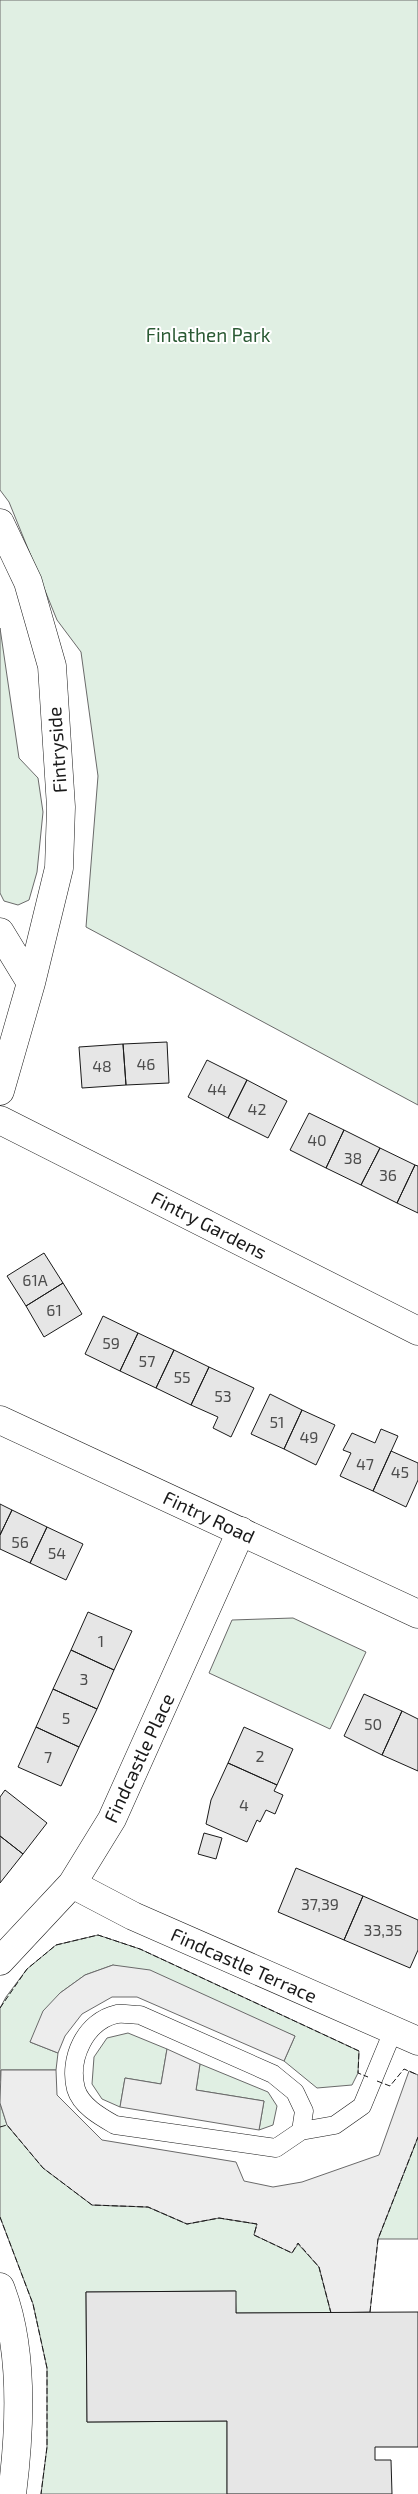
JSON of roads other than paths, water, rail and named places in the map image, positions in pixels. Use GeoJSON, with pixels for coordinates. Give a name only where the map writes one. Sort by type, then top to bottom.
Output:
{"type":"FeatureCollection","features":[{"type":"Feature","properties":{"kind":"street","name":"Fintryside"},"geometry":{"type":"LineString","coordinates":[[0,524],[28,582],[52,666],[60,788],[59,868],[31,983],[0,1091]]}},
{"type":"Feature","properties":{"kind":"street"},"geometry":{"type":"LineString","coordinates":[[0,932],[31,983]]}},
{"type":"Feature","properties":{"kind":"street","name":"Fintry Gardens"},"geometry":{"type":"LineString","coordinates":[[0,1120],[418,1331]]}},
{"type":"Feature","properties":{"kind":"street","name":"Fintry Road"},"geometry":{"type":"LineString","coordinates":[[0,1420],[418,1614]]}},
{"type":"Feature","properties":{"kind":"street","name":"Findcastle Place"},"geometry":{"type":"LineString","coordinates":[[0,1961],[72,1884],[112,1819],[241,1532]]}},
{"type":"Feature","properties":{"kind":"street","name":"Findcastle Terrace"},"geometry":{"type":"LineString","coordinates":[[72,1884],[133,1916],[418,2042]]}},
{"type":"Feature","properties":{"kind":"street"},"geometry":{"type":"LineString","coordinates":[[0,2287],[6,2302],[18,2372],[18,2447],[12,2494]]}},
{"type":"Feature","properties":{"kind":"lane"},"geometry":{"type":"LineString","coordinates":[[301,2131],[304,2111],[295,2092],[273,2074],[140,2015],[117,2014],[97,2024],[82,2041],[73,2064],[76,2090],[92,2111],[115,2125],[276,2148],[301,2131],[335,2125],[362,2106],[393,2031]]}},
{"type":"Feature","properties":{"kind":"park label","name":"Finlathen Park"},"geometry":{"type":"Point","coordinates":[208,335]}}]}
